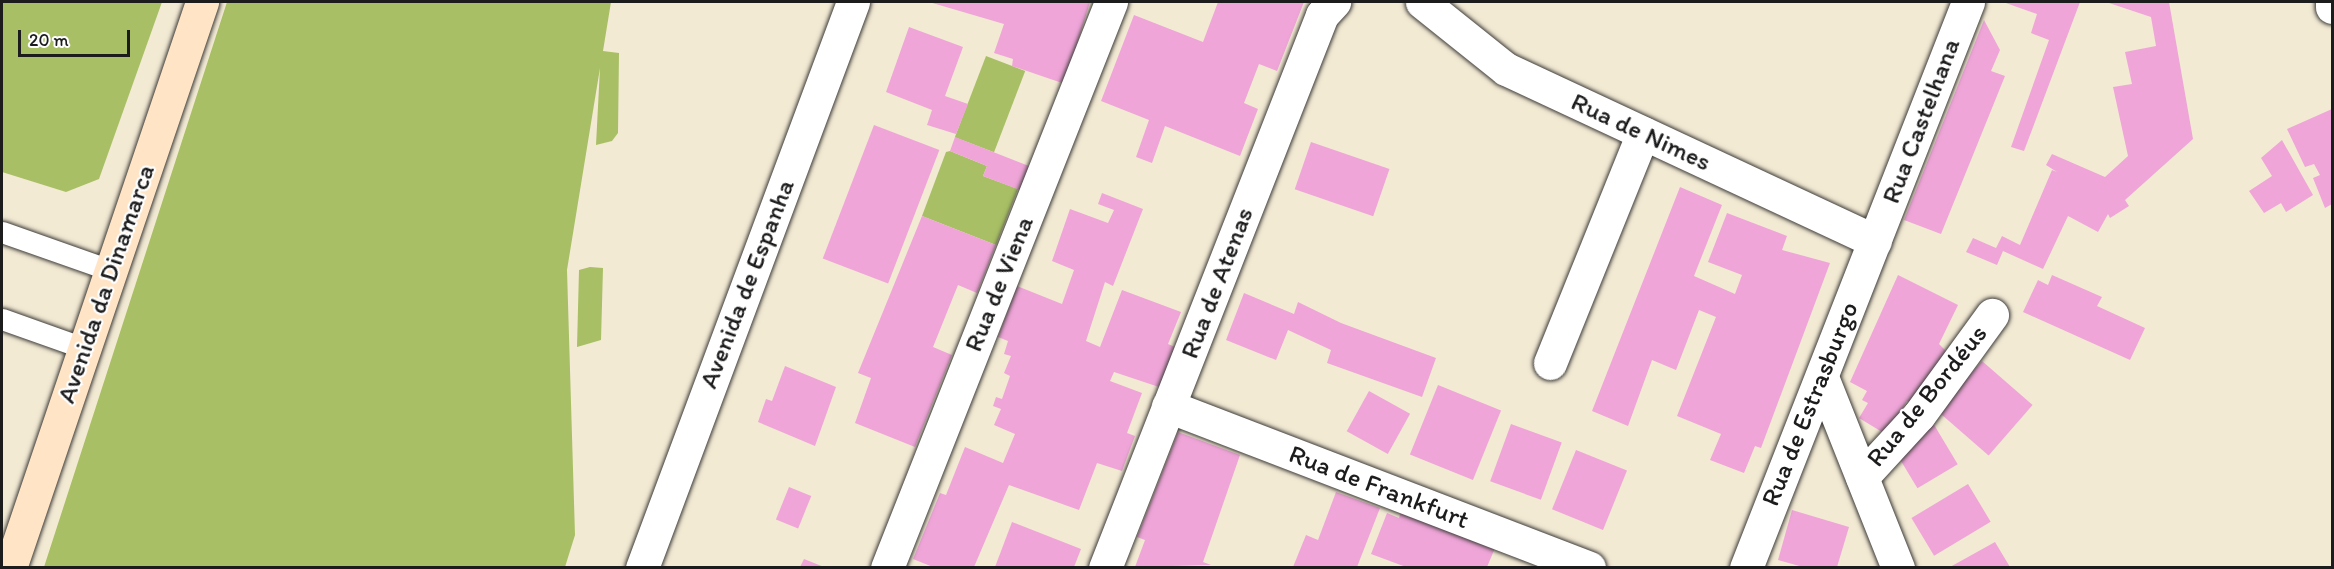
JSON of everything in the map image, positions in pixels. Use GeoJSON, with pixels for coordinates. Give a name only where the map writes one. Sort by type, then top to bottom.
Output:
{"type":"FeatureCollection","features":[{"type":"Feature","properties":{"kind":"main road","name":"Avenida da Dinamarca"},"geometry":{"type":"LineString","coordinates":[[10,567],[202,2]]}},
{"type":"Feature","properties":{"kind":"street","name":"Avenida de Espanha"},"geometry":{"type":"LineString","coordinates":[[642,567],[853,2]]}},
{"type":"Feature","properties":{"kind":"street","name":"Rua de Viena"},"geometry":{"type":"LineString","coordinates":[[887,567],[1111,2]]}},
{"type":"Feature","properties":{"kind":"street","name":"Rua de Atenas"},"geometry":{"type":"LineString","coordinates":[[1105,567],[1322,15],[1334,2]]}},
{"type":"Feature","properties":{"kind":"street","name":"Rua Castelhana"},"geometry":{"type":"LineString","coordinates":[[1875,241],[1968,2]]}},
{"type":"Feature","properties":{"kind":"street"},"geometry":{"type":"LineString","coordinates":[[2331,2],[2332,7]]}},
{"type":"Feature","properties":{"kind":"street","name":"Rua de Nimes"},"geometry":{"type":"LineString","coordinates":[[1437,6],[1506,69],[1875,241]]}},
{"type":"Feature","properties":{"kind":"street"},"geometry":{"type":"LineString","coordinates":[[1550,363],[1643,132]]}},
{"type":"Feature","properties":{"kind":"street","name":"Rua de Estrasburgo"},"geometry":{"type":"LineString","coordinates":[[1746,567],[1875,241]]}},
{"type":"Feature","properties":{"kind":"street","name":"Rua de Bordéus"},"geometry":{"type":"LineString","coordinates":[[1862,477],[1919,415],[1992,315]]}},
{"type":"Feature","properties":{"kind":"street"},"geometry":{"type":"LineString","coordinates":[[1822,376],[1898,567]]}},
{"type":"Feature","properties":{"kind":"street","name":"Rua de Frankfurt"},"geometry":{"type":"LineString","coordinates":[[1168,406],[1589,567]]}},
{"type":"Feature","properties":{"kind":"lane"},"geometry":{"type":"LineString","coordinates":[[2,232],[110,270]]}},
{"type":"Feature","properties":{"kind":"lane"},"geometry":{"type":"LineString","coordinates":[[2,319],[84,348]]}},
{"type":"Feature","properties":{"kind":"green space"},"geometry":{"type":"Polygon","coordinates":[[[2,2],[162,2],[99,179],[66,192],[2,172],[2,2]]]}},
{"type":"Feature","properties":{"kind":"green space"},"geometry":{"type":"Polygon","coordinates":[[[227,2],[611,2],[603,51],[619,53],[618,133],[612,141],[596,145],[600,68],[567,270],[575,535],[565,567],[44,567],[227,2]]]}},
{"type":"Feature","properties":{"kind":"green space"},"geometry":{"type":"Polygon","coordinates":[[[986,56],[1025,71],[994,152],[955,137],[986,56]]]}},
{"type":"Feature","properties":{"kind":"green space"},"geometry":{"type":"Polygon","coordinates":[[[950,151],[987,166],[983,176],[1018,189],[996,245],[922,216],[946,152],[950,151]]]}},
{"type":"Feature","properties":{"kind":"green space"},"geometry":{"type":"Polygon","coordinates":[[[590,267],[603,268],[601,340],[577,347],[579,270],[590,267]]]}},
{"type":"Feature","properties":{"kind":"building"},"geometry":{"type":"Polygon","coordinates":[[[929,2],[1090,2],[1065,84],[1012,66],[1013,59],[994,53],[1004,24],[929,2]]]}},
{"type":"Feature","properties":{"kind":"building"},"geometry":{"type":"Polygon","coordinates":[[[1218,2],[1304,2],[1277,71],[1259,64],[1244,103],[1258,109],[1240,156],[1165,126],[1152,163],[1136,157],[1149,120],[1101,101],[1134,15],[1203,42],[1218,2]]]}},
{"type":"Feature","properties":{"kind":"building"},"geometry":{"type":"Polygon","coordinates":[[[2003,2],[2080,2],[2024,151],[2011,147],[2049,40],[2031,33],[2037,14],[2003,2]]]}},
{"type":"Feature","properties":{"kind":"building"},"geometry":{"type":"Polygon","coordinates":[[[2106,2],[2169,2],[2193,139],[2125,200],[2129,206],[2110,218],[2108,214],[2098,232],[2068,216],[2043,269],[2003,251],[1997,265],[1966,252],[1973,238],[1996,248],[2002,236],[2020,245],[2052,170],[2057,172],[2046,165],[2052,154],[2105,177],[2128,156],[2113,87],[2132,84],[2125,52],[2156,46],[2151,17],[2106,2]]]}},
{"type":"Feature","properties":{"kind":"building"},"geometry":{"type":"Polygon","coordinates":[[[1984,20],[2000,50],[1991,71],[2005,76],[1941,234],[1904,220],[1984,20]]]}},
{"type":"Feature","properties":{"kind":"building"},"geometry":{"type":"Polygon","coordinates":[[[909,27],[963,47],[945,96],[968,104],[956,134],[927,125],[932,110],[886,92],[909,27]]]}},
{"type":"Feature","properties":{"kind":"building"},"geometry":{"type":"Polygon","coordinates":[[[2332,109],[2332,204],[2325,208],[2313,178],[2320,175],[2314,164],[2305,167],[2287,129],[2332,109]]]}},
{"type":"Feature","properties":{"kind":"building"},"geometry":{"type":"Polygon","coordinates":[[[874,125],[939,150],[888,284],[823,259],[874,125]]]}},
{"type":"Feature","properties":{"kind":"building"},"geometry":{"type":"Polygon","coordinates":[[[955,137],[1029,166],[1020,190],[983,176],[987,166],[950,151],[955,137]]]}},
{"type":"Feature","properties":{"kind":"building"},"geometry":{"type":"Polygon","coordinates":[[[2282,140],[2313,195],[2286,212],[2281,203],[2264,213],[2249,191],[2272,176],[2261,158],[2282,140]]]}},
{"type":"Feature","properties":{"kind":"building"},"geometry":{"type":"Polygon","coordinates":[[[1311,142],[1389,169],[1373,216],[1295,189],[1311,142]]]}},
{"type":"Feature","properties":{"kind":"building"},"geometry":{"type":"Polygon","coordinates":[[[1680,187],[1722,205],[1694,276],[1735,294],[1742,275],[1708,262],[1727,213],[1787,236],[1782,250],[1830,263],[1761,448],[1755,446],[1744,473],[1710,460],[1721,434],[1677,416],[1716,317],[1699,310],[1676,370],[1652,360],[1628,426],[1592,411],[1680,187]]]}},
{"type":"Feature","properties":{"kind":"building"},"geometry":{"type":"Polygon","coordinates":[[[1102,193],[1143,209],[1113,286],[1105,282],[1086,341],[1100,347],[1122,290],[1181,312],[1168,344],[1175,347],[1159,387],[1114,372],[1110,381],[1142,393],[1127,433],[1135,436],[1122,471],[1097,463],[1079,510],[1009,485],[974,567],[933,567],[913,559],[940,493],[946,495],[965,447],[1003,463],[1015,434],[994,425],[1001,409],[993,406],[996,397],[1002,399],[1010,376],[1004,373],[1011,356],[1004,354],[1008,341],[998,337],[1017,286],[1062,304],[1074,270],[1052,261],[1070,209],[1108,223],[1114,210],[1098,204],[1102,193]]]}},
{"type":"Feature","properties":{"kind":"building"},"geometry":{"type":"Polygon","coordinates":[[[922,216],[996,245],[977,293],[958,285],[933,347],[952,355],[915,447],[855,423],[871,378],[858,373],[922,216]]]}},
{"type":"Feature","properties":{"kind":"building"},"geometry":{"type":"Polygon","coordinates":[[[1898,275],[1958,305],[1939,344],[1950,355],[1911,403],[1907,401],[1887,435],[1859,418],[1868,403],[1862,400],[1867,391],[1850,382],[1898,275]]]}},
{"type":"Feature","properties":{"kind":"building"},"geometry":{"type":"Polygon","coordinates":[[[2052,275],[2102,297],[2097,306],[2145,328],[2130,360],[2023,312],[2038,280],[2048,285],[2052,275]]]}},
{"type":"Feature","properties":{"kind":"building"},"geometry":{"type":"Polygon","coordinates":[[[1244,293],[1294,314],[1298,302],[1341,323],[1436,358],[1422,397],[1327,363],[1331,350],[1288,330],[1276,360],[1226,340],[1244,293]]]}},
{"type":"Feature","properties":{"kind":"building"},"geometry":{"type":"Polygon","coordinates":[[[1982,361],[2033,405],[1989,456],[1938,412],[1982,361]]]}},
{"type":"Feature","properties":{"kind":"building"},"geometry":{"type":"Polygon","coordinates":[[[785,366],[836,387],[815,446],[758,422],[766,399],[772,401],[785,366]]]}},
{"type":"Feature","properties":{"kind":"building"},"geometry":{"type":"Polygon","coordinates":[[[1438,385],[1501,410],[1473,480],[1410,455],[1438,385]]]}},
{"type":"Feature","properties":{"kind":"building"},"geometry":{"type":"Polygon","coordinates":[[[1369,391],[1410,414],[1388,454],[1347,431],[1369,391]]]}},
{"type":"Feature","properties":{"kind":"building"},"geometry":{"type":"Polygon","coordinates":[[[1933,423],[1958,464],[1917,488],[1893,447],[1933,423]]]}},
{"type":"Feature","properties":{"kind":"building"},"geometry":{"type":"Polygon","coordinates":[[[1511,424],[1562,442],[1541,500],[1490,481],[1511,424]]]}},
{"type":"Feature","properties":{"kind":"building"},"geometry":{"type":"Polygon","coordinates":[[[1178,432],[1240,455],[1203,562],[1211,565],[1135,567],[1145,540],[1137,537],[1178,432]]]}},
{"type":"Feature","properties":{"kind":"building"},"geometry":{"type":"Polygon","coordinates":[[[1576,450],[1627,471],[1603,530],[1552,509],[1576,450]]]}},
{"type":"Feature","properties":{"kind":"building"},"geometry":{"type":"Polygon","coordinates":[[[1968,484],[1991,522],[1934,556],[1911,518],[1968,484]]]}},
{"type":"Feature","properties":{"kind":"building"},"geometry":{"type":"Polygon","coordinates":[[[789,487],[811,496],[798,528],[776,519],[789,487]]]}},
{"type":"Feature","properties":{"kind":"building"},"geometry":{"type":"Polygon","coordinates":[[[1336,492],[1380,508],[1357,567],[1293,567],[1306,535],[1318,540],[1336,492]]]}},
{"type":"Feature","properties":{"kind":"building"},"geometry":{"type":"Polygon","coordinates":[[[1792,510],[1849,527],[1837,567],[1803,567],[1778,560],[1792,510]]]}},
{"type":"Feature","properties":{"kind":"building"},"geometry":{"type":"Polygon","coordinates":[[[1401,511],[1495,548],[1487,567],[1406,567],[1371,554],[1387,513],[1399,518],[1401,511]]]}},
{"type":"Feature","properties":{"kind":"building"},"geometry":{"type":"Polygon","coordinates":[[[1012,522],[1081,549],[1074,567],[995,567],[1012,522]]]}},
{"type":"Feature","properties":{"kind":"building"},"geometry":{"type":"Polygon","coordinates":[[[1995,542],[2010,567],[1950,567],[1995,542]]]}},
{"type":"Feature","properties":{"kind":"building"},"geometry":{"type":"Polygon","coordinates":[[[804,559],[824,567],[800,567],[804,559]]]}}]}
